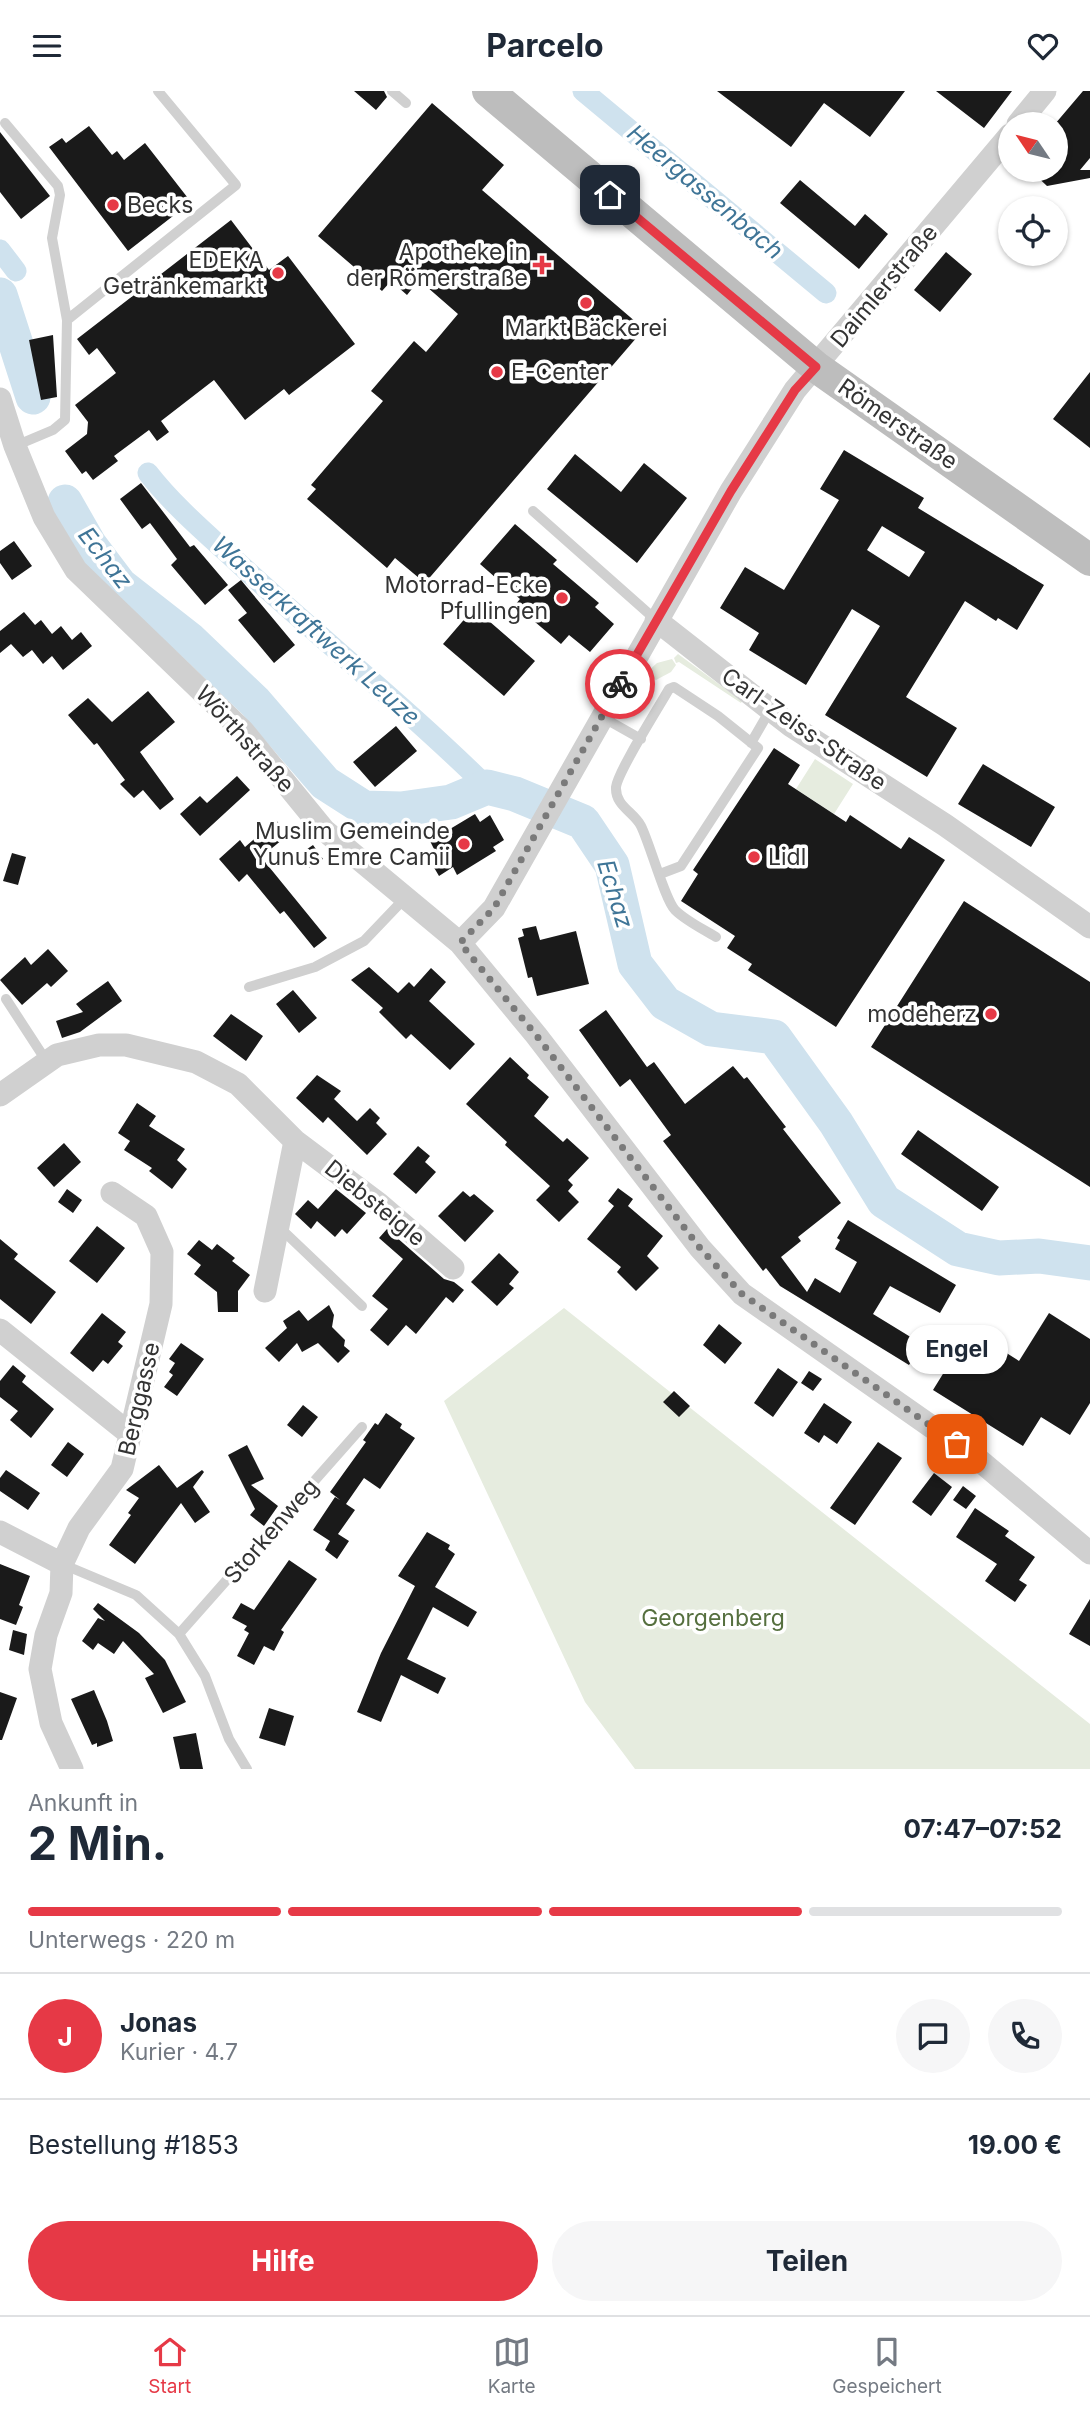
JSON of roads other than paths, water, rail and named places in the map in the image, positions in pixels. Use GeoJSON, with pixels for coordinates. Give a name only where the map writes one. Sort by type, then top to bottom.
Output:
{"type":"FeatureCollection","features":[{"type":"Feature","properties":{"kind":"main road","name":"Römerstraße"},"geometry":{"type":"LineString","coordinates":[[488,91],[816,367],[1090,560]]}},
{"type":"Feature","properties":{"kind":"street"},"geometry":{"type":"LineString","coordinates":[[1028,112],[1045,91]]}},
{"type":"Feature","properties":{"kind":"street","name":"Daimlerstraße"},"geometry":{"type":"LineString","coordinates":[[460,943],[494,908],[656,620],[731,491],[795,390],[998,149]]}},
{"type":"Feature","properties":{"kind":"street","name":"Wörthstraße"},"geometry":{"type":"LineString","coordinates":[[0,399],[44,517],[76,570],[243,731],[324,830],[460,943],[536,1035],[700,1248],[742,1294],[979,1459],[1090,1553]]}},
{"type":"Feature","properties":{"kind":"street","name":"Carl-Zeiss-Straße"},"geometry":{"type":"LineString","coordinates":[[656,620],[790,725],[945,825],[1090,927]]}},
{"type":"Feature","properties":{"kind":"street","name":"Diebsteigle"},"geometry":{"type":"LineString","coordinates":[[0,1095],[57,1055],[99,1045],[126,1045],[196,1062],[238,1084],[295,1141],[379,1204],[453,1268]]}},
{"type":"Feature","properties":{"kind":"street","name":"Diebsteigle"},"geometry":{"type":"LineString","coordinates":[[265,1291],[295,1141]]}},
{"type":"Feature","properties":{"kind":"street","name":"Berggasse"},"geometry":{"type":"LineString","coordinates":[[72,1769],[51,1723],[40,1669],[46,1635],[61,1593],[62,1564],[79,1528],[122,1469],[161,1304],[162,1252],[146,1216],[112,1193]]}},
{"type":"Feature","properties":{"kind":"street"},"geometry":{"type":"LineString","coordinates":[[0,1330],[130,1434]]}},
{"type":"Feature","properties":{"kind":"street"},"geometry":{"type":"LineString","coordinates":[[0,1532],[62,1564]]}},
{"type":"Feature","properties":{"kind":"lane"},"geometry":{"type":"LineString","coordinates":[[67,320],[236,185],[158,91]]}},
{"type":"Feature","properties":{"kind":"lane"},"geometry":{"type":"LineString","coordinates":[[392,91],[406,103]]}},
{"type":"Feature","properties":{"kind":"lane"},"geometry":{"type":"LineString","coordinates":[[5,123],[58,186],[60,195],[51,238],[67,320],[65,420],[53,431],[17,445]]}},
{"type":"Feature","properties":{"kind":"lane","name":"Carl-Zeiss-Straße"},"geometry":{"type":"LineString","coordinates":[[533,511],[656,620]]}},
{"type":"Feature","properties":{"kind":"lane"},"geometry":{"type":"LineString","coordinates":[[660,874],[681,866],[758,748],[718,716],[674,687],[669,689],[620,776],[617,794],[619,802],[638,820],[643,829],[660,874],[674,909],[716,937]]}},
{"type":"Feature","properties":{"kind":"lane"},"geometry":{"type":"LineString","coordinates":[[751,743],[771,710]]}},
{"type":"Feature","properties":{"kind":"lane"},"geometry":{"type":"LineString","coordinates":[[601,717],[641,739]]}},
{"type":"Feature","properties":{"kind":"lane"},"geometry":{"type":"LineString","coordinates":[[249,987],[315,967],[364,941],[406,897]]}},
{"type":"Feature","properties":{"kind":"lane"},"geometry":{"type":"LineString","coordinates":[[6,999],[47,1062]]}},
{"type":"Feature","properties":{"kind":"lane"},"geometry":{"type":"LineString","coordinates":[[278,1226],[362,1306]]}},
{"type":"Feature","properties":{"kind":"lane","name":"Storkenweg"},"geometry":{"type":"LineString","coordinates":[[179,1635],[362,1427]]}},
{"type":"Feature","properties":{"kind":"lane"},"geometry":{"type":"LineString","coordinates":[[62,1564],[136,1595],[179,1635],[205,1676],[229,1739],[247,1769]]}},
{"type":"Feature","properties":{"kind":"waterway","name":"Heergassenbach"},"geometry":{"type":"LineString","coordinates":[[583,91],[826,293]]}},
{"type":"Feature","properties":{"kind":"waterway","name":"Wasserkraftwerk Leuze"},"geometry":{"type":"LineString","coordinates":[[0,250],[16,271]]}},
{"type":"Feature","properties":{"kind":"waterway","name":"Echaz"},"geometry":{"type":"LineString","coordinates":[[0,295],[33,397]]}},
{"type":"Feature","properties":{"kind":"waterway","name":"Wasserkraftwerk Leuze"},"geometry":{"type":"LineString","coordinates":[[148,473],[195,523],[487,787]]}},
{"type":"Feature","properties":{"kind":"waterway","name":"Echaz"},"geometry":{"type":"LineString","coordinates":[[65,502],[89,544],[120,585],[189,639],[255,702],[325,783],[364,808],[401,809],[451,802],[487,787],[515,794],[583,822],[612,865],[635,964],[665,1003],[711,1029],[774,1037],[836,1123],[884,1201],[958,1249],[999,1258],[1039,1256],[1090,1263]]}},
{"type":"Feature","properties":{"kind":"place","name":"Becks"},"geometry":{"type":"Point","coordinates":[113,205]}},
{"type":"Feature","properties":{"kind":"place","name":"Apotheke in der Römerstraße"},"geometry":{"type":"Point","coordinates":[542,265]}},
{"type":"Feature","properties":{"kind":"place","name":"EDEKA Getränkemarkt"},"geometry":{"type":"Point","coordinates":[278,273]}},
{"type":"Feature","properties":{"kind":"place","name":"Markt Bäckerei"},"geometry":{"type":"Point","coordinates":[586,303]}},
{"type":"Feature","properties":{"kind":"place","name":"E-Center"},"geometry":{"type":"Point","coordinates":[497,372]}},
{"type":"Feature","properties":{"kind":"place","name":"Motorrad-Ecke Pfullingen"},"geometry":{"type":"Point","coordinates":[562,598]}},
{"type":"Feature","properties":{"kind":"place","name":"Muslim Gemeinde Yunus Emre Camii"},"geometry":{"type":"Point","coordinates":[464,844]}},
{"type":"Feature","properties":{"kind":"place","name":"Lidl"},"geometry":{"type":"Point","coordinates":[754,857]}},
{"type":"Feature","properties":{"kind":"place","name":"modeherz"},"geometry":{"type":"Point","coordinates":[991,1014]}},
{"type":"Feature","properties":{"kind":"place","name":"Engel"},"geometry":{"type":"Point","coordinates":[957,1444]}},
{"type":"Feature","properties":{"kind":"park label","name":"Georgenberg"},"geometry":{"type":"Point","coordinates":[713,1618]}}]}
